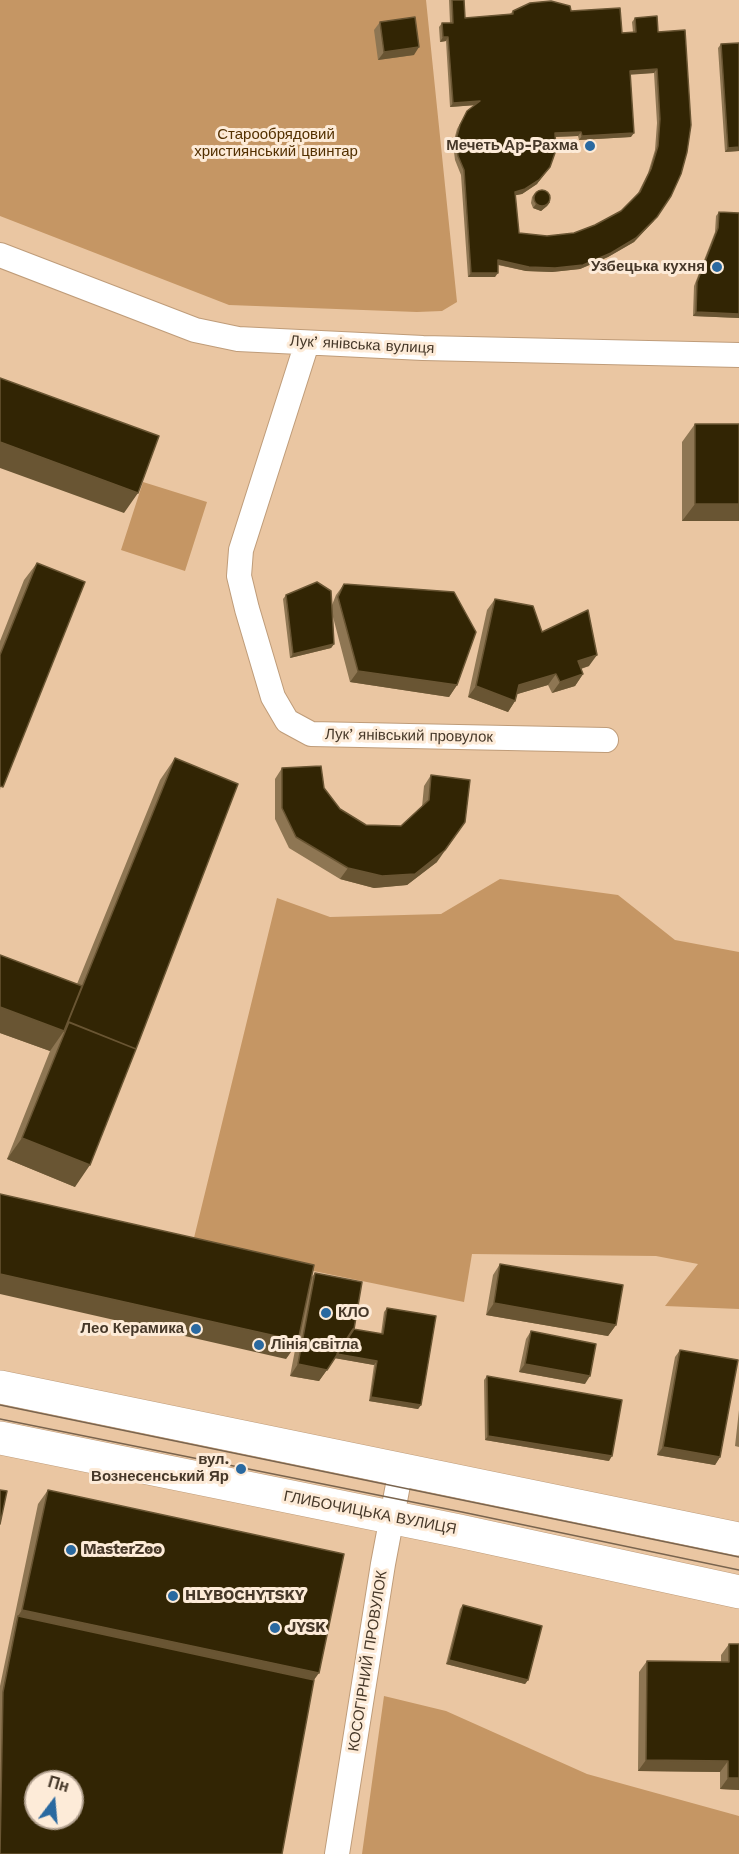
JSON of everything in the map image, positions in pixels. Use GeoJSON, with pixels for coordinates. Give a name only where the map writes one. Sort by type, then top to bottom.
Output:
{"type":"FeatureCollection","features":[{"type":"Feature","properties":{"kind":"main road"},"geometry":{"type":"LineString","coordinates":[[0,1387],[739,1539]]}},
{"type":"Feature","properties":{"kind":"main road","name":"ГЛИБОЧИЦЬКА ВУЛИЦЯ"},"geometry":{"type":"LineString","coordinates":[[0,1438],[392,1517],[739,1592]]}},
{"type":"Feature","properties":{"kind":"street","name":"Лукʼянівська вулиця"},"geometry":{"type":"LineString","coordinates":[[0,255],[195,330],[238,339],[423,348],[739,355]]}},
{"type":"Feature","properties":{"kind":"street","name":"Лукʼянівський провулок"},"geometry":{"type":"LineString","coordinates":[[307,343],[241,550],[239,576],[273,698],[287,721],[311,734],[606,740]]}},
{"type":"Feature","properties":{"kind":"street","name":"КОСОГІРНИЙ ПРОВУЛОК"},"geometry":{"type":"LineString","coordinates":[[338,1854],[401,1469]]}},
{"type":"Feature","properties":{"kind":"green space","name":"Старообрядовий християнський цвинтар"},"geometry":{"type":"Polygon","coordinates":[[[0,0],[426,0],[457,302],[442,311],[417,312],[229,305],[0,216],[0,0]]]}},
{"type":"Feature","properties":{"kind":"green space"},"geometry":{"type":"Polygon","coordinates":[[[143,482],[207,502],[185,571],[121,550],[143,482]]]}},
{"type":"Feature","properties":{"kind":"green space"},"geometry":{"type":"Polygon","coordinates":[[[500,879],[618,895],[675,940],[739,952],[739,1309],[665,1306],[698,1264],[656,1256],[472,1254],[464,1302],[192,1246],[277,898],[330,917],[441,914],[500,879]]]}},
{"type":"Feature","properties":{"kind":"green space"},"geometry":{"type":"Polygon","coordinates":[[[384,1696],[446,1711],[587,1774],[739,1816],[739,1854],[362,1854],[384,1696]]]}},
{"type":"Feature","properties":{"kind":"building"},"geometry":{"type":"Polygon","coordinates":[[[452,0],[464,0],[465,18],[513,14],[513,11],[530,3],[551,1],[570,6],[571,11],[620,8],[622,33],[636,32],[635,18],[657,16],[658,32],[685,30],[691,125],[687,152],[681,174],[671,196],[657,217],[636,238],[611,253],[583,265],[555,268],[529,267],[498,260],[498,273],[471,273],[464,170],[458,156],[456,140],[467,111],[480,101],[453,103],[448,37],[443,37],[442,23],[453,23],[452,0]],[[657,69],[630,71],[634,133],[582,136],[581,132],[555,133],[556,150],[550,167],[539,180],[515,192],[519,233],[547,236],[574,233],[621,211],[640,192],[651,169],[658,146],[660,119],[657,69]]]}},
{"type":"Feature","properties":{"kind":"building"},"geometry":{"type":"Polygon","coordinates":[[[415,17],[419,47],[384,52],[380,22],[415,17]]]}},
{"type":"Feature","properties":{"kind":"building"},"geometry":{"type":"Polygon","coordinates":[[[739,43],[739,147],[728,148],[721,44],[739,43]]]}},
{"type":"Feature","properties":{"kind":"building"},"geometry":{"type":"Polygon","coordinates":[[[539,190],[545,190],[550,198],[548,204],[539,206],[534,201],[534,195],[539,190]]]}},
{"type":"Feature","properties":{"kind":"building"},"geometry":{"type":"Polygon","coordinates":[[[719,212],[739,213],[739,314],[696,312],[697,282],[718,228],[719,212]]]}},
{"type":"Feature","properties":{"kind":"building"},"geometry":{"type":"Polygon","coordinates":[[[0,378],[159,436],[138,493],[0,442],[0,378]]]}},
{"type":"Feature","properties":{"kind":"building"},"geometry":{"type":"Polygon","coordinates":[[[695,424],[739,424],[739,504],[695,504],[695,424]]]}},
{"type":"Feature","properties":{"kind":"building"},"geometry":{"type":"Polygon","coordinates":[[[37,563],[85,582],[3,787],[0,786],[0,655],[37,563]]]}},
{"type":"Feature","properties":{"kind":"building"},"geometry":{"type":"Polygon","coordinates":[[[317,582],[331,591],[334,644],[293,654],[286,595],[317,582]]]}},
{"type":"Feature","properties":{"kind":"building"},"geometry":{"type":"Polygon","coordinates":[[[344,584],[454,592],[476,632],[457,685],[358,671],[338,597],[344,584]]]}},
{"type":"Feature","properties":{"kind":"building"},"geometry":{"type":"Polygon","coordinates":[[[495,599],[533,606],[542,632],[588,610],[597,655],[578,661],[583,674],[560,682],[556,674],[519,685],[515,701],[476,686],[495,599]]]}},
{"type":"Feature","properties":{"kind":"building"},"geometry":{"type":"Polygon","coordinates":[[[175,758],[238,784],[136,1049],[68,1022],[175,758]]]}},
{"type":"Feature","properties":{"kind":"building"},"geometry":{"type":"Polygon","coordinates":[[[321,766],[324,788],[340,809],[366,825],[401,826],[429,800],[431,775],[470,780],[465,822],[445,850],[415,874],[382,876],[348,868],[296,837],[282,808],[282,768],[321,766]]]}},
{"type":"Feature","properties":{"kind":"building"},"geometry":{"type":"Polygon","coordinates":[[[0,955],[82,986],[64,1031],[0,1007],[0,955]]]}},
{"type":"Feature","properties":{"kind":"building"},"geometry":{"type":"Polygon","coordinates":[[[69,1022],[136,1049],[90,1165],[22,1138],[69,1022]]]}},
{"type":"Feature","properties":{"kind":"building"},"geometry":{"type":"Polygon","coordinates":[[[0,1194],[314,1265],[298,1341],[0,1274],[0,1194]]]}},
{"type":"Feature","properties":{"kind":"building"},"geometry":{"type":"Polygon","coordinates":[[[500,1264],[623,1285],[616,1325],[494,1303],[500,1264]]]}},
{"type":"Feature","properties":{"kind":"building","name":"КЛО"},"geometry":{"type":"Polygon","coordinates":[[[315,1273],[362,1282],[354,1329],[327,1370],[298,1364],[315,1273]]]}},
{"type":"Feature","properties":{"kind":"building"},"geometry":{"type":"Polygon","coordinates":[[[387,1308],[436,1316],[421,1405],[371,1397],[377,1361],[337,1354],[353,1329],[383,1334],[387,1308]]]}},
{"type":"Feature","properties":{"kind":"building"},"geometry":{"type":"Polygon","coordinates":[[[531,1331],[596,1344],[590,1376],[525,1364],[531,1331]]]}},
{"type":"Feature","properties":{"kind":"building"},"geometry":{"type":"Polygon","coordinates":[[[680,1350],[738,1360],[720,1457],[663,1447],[680,1350]]]}},
{"type":"Feature","properties":{"kind":"building"},"geometry":{"type":"Polygon","coordinates":[[[487,1376],[622,1400],[612,1456],[488,1436],[487,1376]]]}},
{"type":"Feature","properties":{"kind":"building"},"geometry":{"type":"Polygon","coordinates":[[[0,1490],[7,1491],[0,1524],[0,1490]]]}},
{"type":"Feature","properties":{"kind":"building","name":"HLYBOCHYTSKY"},"geometry":{"type":"Polygon","coordinates":[[[48,1490],[344,1554],[319,1673],[22,1610],[48,1490]]]}},
{"type":"Feature","properties":{"kind":"building"},"geometry":{"type":"Polygon","coordinates":[[[463,1605],[542,1626],[528,1680],[449,1660],[463,1605]]]}},
{"type":"Feature","properties":{"kind":"building"},"geometry":{"type":"Polygon","coordinates":[[[18,1616],[314,1680],[282,1854],[0,1854],[3,1692],[18,1616]]]}},
{"type":"Feature","properties":{"kind":"building"},"geometry":{"type":"Polygon","coordinates":[[[729,1644],[739,1644],[739,1778],[728,1778],[728,1761],[646,1760],[647,1661],[729,1662],[729,1644]]]}},
{"type":"Feature","properties":{"kind":"tram line"},"geometry":{"type":"LineString","coordinates":[[0,1405],[739,1557]]}},
{"type":"Feature","properties":{"kind":"tram line"},"geometry":{"type":"LineString","coordinates":[[0,1419],[739,1570]]}},
{"type":"Feature","properties":{"kind":"place","name":"Мечеть Ар-Рахма"},"geometry":{"type":"Point","coordinates":[590,146]}},
{"type":"Feature","properties":{"kind":"place","name":"Узбецька кухня"},"geometry":{"type":"Point","coordinates":[717,267]}},
{"type":"Feature","properties":{"kind":"place","name":"КЛО"},"geometry":{"type":"Point","coordinates":[326,1313]}},
{"type":"Feature","properties":{"kind":"place","name":"Лео Керамика"},"geometry":{"type":"Point","coordinates":[196,1329]}},
{"type":"Feature","properties":{"kind":"place","name":"Лінія світла"},"geometry":{"type":"Point","coordinates":[259,1345]}},
{"type":"Feature","properties":{"kind":"place","name":"вул. Вознесенський Яр"},"geometry":{"type":"Point","coordinates":[241,1469]}},
{"type":"Feature","properties":{"kind":"place","name":"MasterZoo"},"geometry":{"type":"Point","coordinates":[71,1550]}},
{"type":"Feature","properties":{"kind":"place","name":"HLYBOCHYTSKY"},"geometry":{"type":"Point","coordinates":[173,1596]}},
{"type":"Feature","properties":{"kind":"place","name":"JYSK"},"geometry":{"type":"Point","coordinates":[275,1628]}}]}
